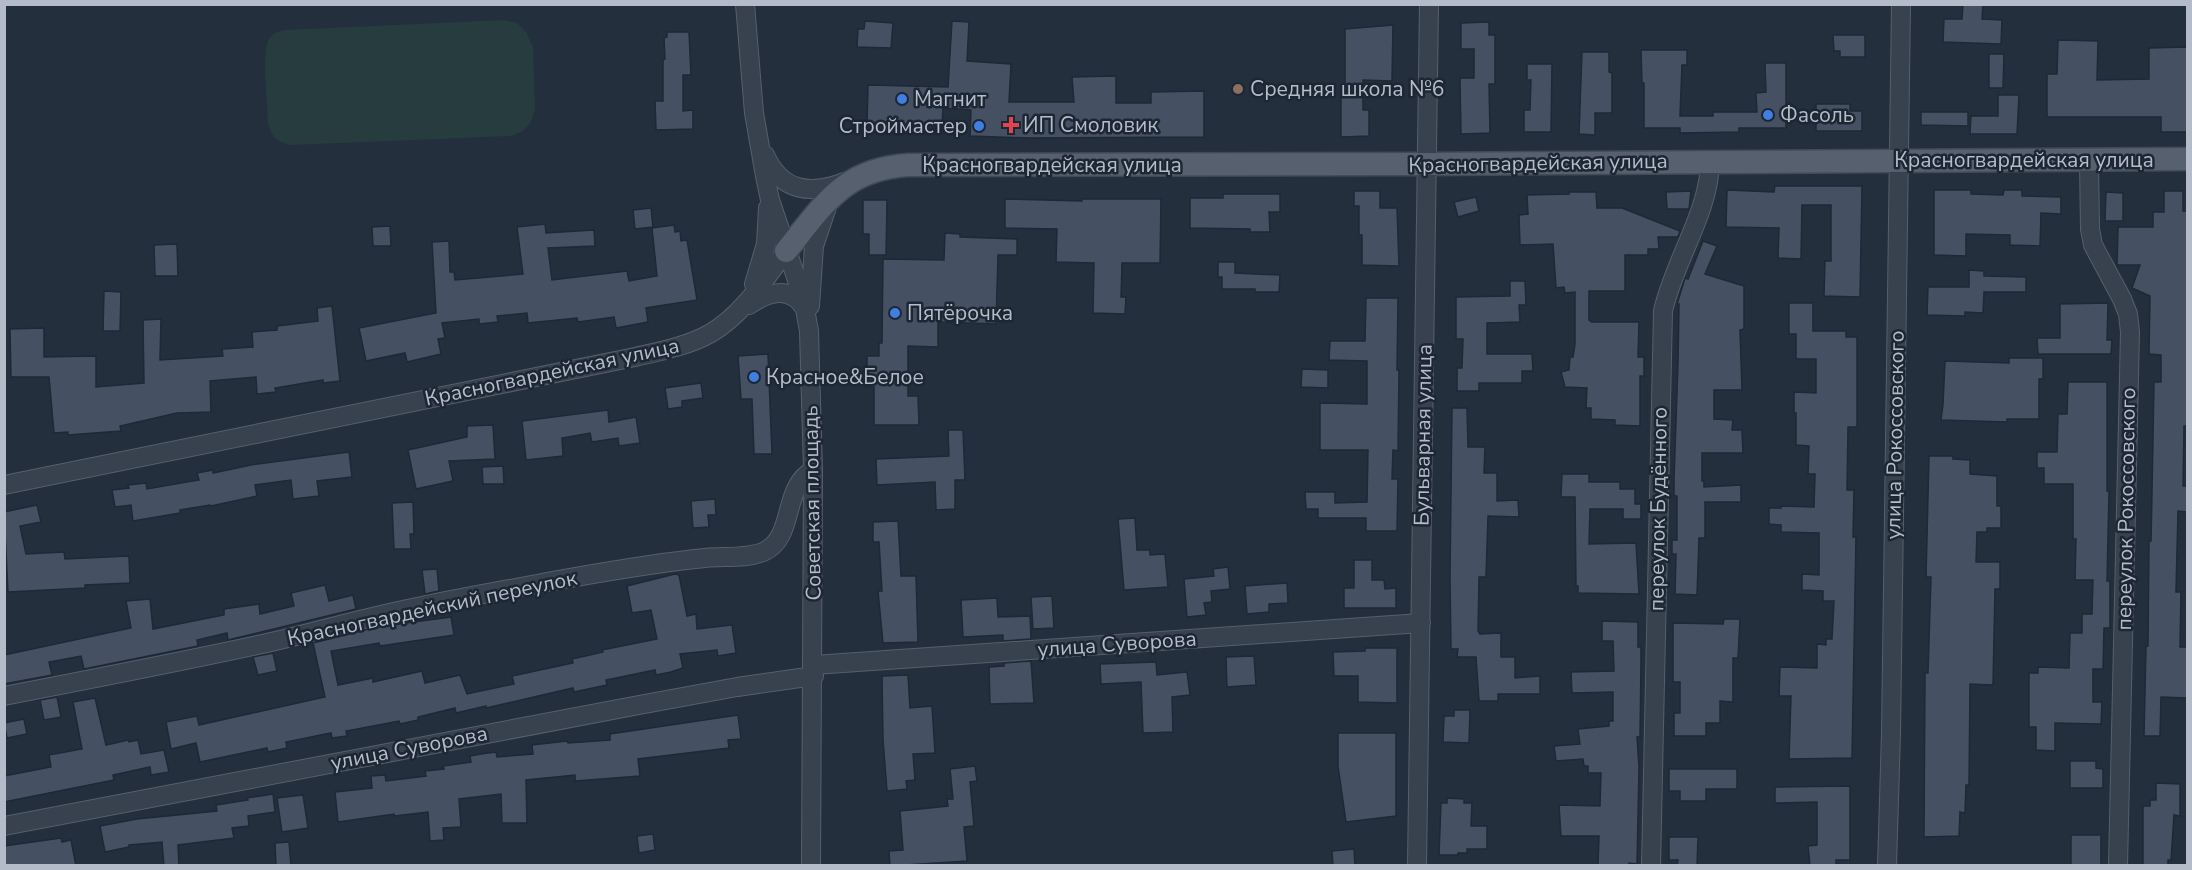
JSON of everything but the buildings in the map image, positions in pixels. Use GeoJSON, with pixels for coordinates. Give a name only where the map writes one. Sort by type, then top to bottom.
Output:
{"type":"FeatureCollection","features":[{"type":"Feature","properties":{"kind":"main road","name":"Красногвардейская улица"},"geometry":{"type":"LineString","coordinates":[[786,251],[835,193],[854,179],[879,169],[920,164],[1426,165],[2187,159]]}},
{"type":"Feature","properties":{"kind":"street","name":"Советская площадь"},"geometry":{"type":"LineString","coordinates":[[745,4],[757,131],[765,176],[808,322],[813,470],[812,866]]}},
{"type":"Feature","properties":{"kind":"street","name":"Бульварная улица"},"geometry":{"type":"LineString","coordinates":[[1417,866],[1429,4]]}},
{"type":"Feature","properties":{"kind":"street","name":"улица Рокоссовского"},"geometry":{"type":"LineString","coordinates":[[1887,866],[1901,4]]}},
{"type":"Feature","properties":{"kind":"street"},"geometry":{"type":"LineString","coordinates":[[757,131],[764,153],[773,170],[796,187],[813,190],[854,179]]}},
{"type":"Feature","properties":{"kind":"street","name":"переулок Рокоссовского"},"geometry":{"type":"LineString","coordinates":[[2089,160],[2090,229],[2093,245],[2128,314],[2130,332],[2118,866]]}},
{"type":"Feature","properties":{"kind":"street","name":"переулок Будённого"},"geometry":{"type":"LineString","coordinates":[[1651,866],[1663,311],[1668,289],[1709,187],[1710,161]]}},
{"type":"Feature","properties":{"kind":"street"},"geometry":{"type":"LineString","coordinates":[[735,314],[755,283],[766,244],[768,217],[765,176]]}},
{"type":"Feature","properties":{"kind":"street"},"geometry":{"type":"LineString","coordinates":[[808,322],[814,246],[822,217],[835,193]]}},
{"type":"Feature","properties":{"kind":"street","name":"Красногвардейская улица"},"geometry":{"type":"LineString","coordinates":[[4,485],[635,357],[692,342],[709,334],[735,314],[786,251]]}},
{"type":"Feature","properties":{"kind":"street"},"geometry":{"type":"LineString","coordinates":[[735,314],[764,296],[782,292],[797,298],[808,322]]}},
{"type":"Feature","properties":{"kind":"street","name":"Красногвардейский переулок"},"geometry":{"type":"LineString","coordinates":[[4,696],[123,674],[422,606],[686,560],[761,553],[778,539],[797,483],[813,470]]}},
{"type":"Feature","properties":{"kind":"street","name":"улица Суворова"},"geometry":{"type":"LineString","coordinates":[[4,826],[814,671],[1421,623]]}},
{"type":"Feature","properties":{"kind":"green space"},"geometry":{"type":"Polygon","coordinates":[[[504,20],[517,23],[526,32],[533,47],[535,109],[531,122],[523,131],[511,136],[291,145],[282,142],[271,132],[268,123],[265,55],[269,39],[276,33],[285,30],[504,20]]]}},
{"type":"Feature","properties":{"kind":"place","name":"Средняя школа №6"},"geometry":{"type":"Point","coordinates":[1238,89]}},
{"type":"Feature","properties":{"kind":"place","name":"Магнит"},"geometry":{"type":"Point","coordinates":[902,99]}},
{"type":"Feature","properties":{"kind":"place","name":"Фасоль"},"geometry":{"type":"Point","coordinates":[1768,115]}},
{"type":"Feature","properties":{"kind":"place","name":"ИП Смоловик"},"geometry":{"type":"Point","coordinates":[1011,125]}},
{"type":"Feature","properties":{"kind":"place","name":"Строймастер"},"geometry":{"type":"Point","coordinates":[979,126]}},
{"type":"Feature","properties":{"kind":"place","name":"Пятёрочка"},"geometry":{"type":"Point","coordinates":[895,313]}},
{"type":"Feature","properties":{"kind":"place","name":"Красное&Белое"},"geometry":{"type":"Point","coordinates":[754,377]}}]}
